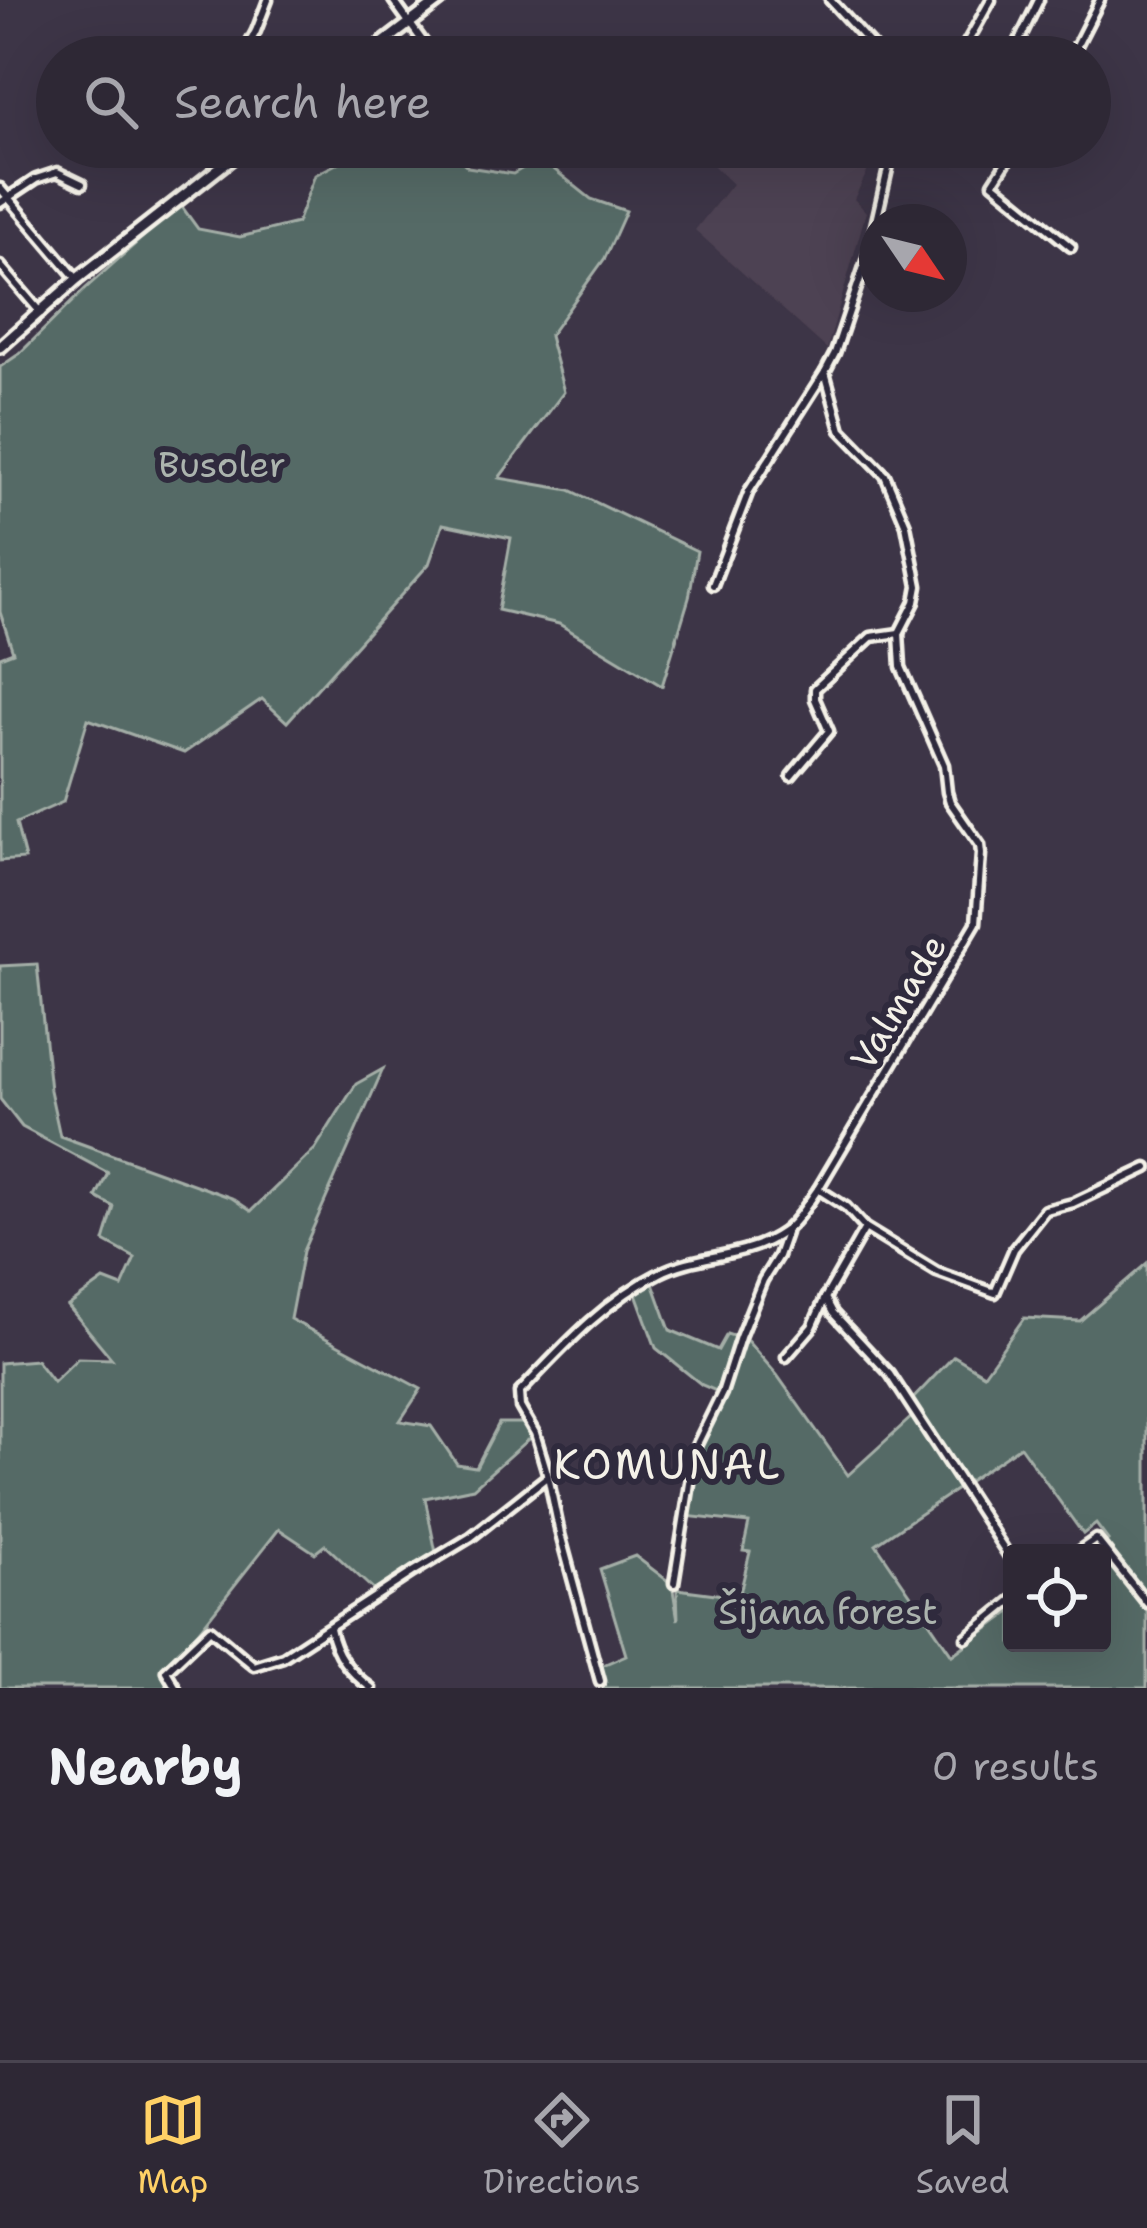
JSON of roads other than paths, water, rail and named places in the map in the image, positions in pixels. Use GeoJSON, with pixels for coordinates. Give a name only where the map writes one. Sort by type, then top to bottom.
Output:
{"type":"FeatureCollection","features":[{"type":"Feature","properties":{"kind":"main road"},"geometry":{"type":"LineString","coordinates":[[393,36],[440,0]]}},
{"type":"Feature","properties":{"kind":"main road"},"geometry":{"type":"LineString","coordinates":[[0,346],[219,168]]}},
{"type":"Feature","properties":{"kind":"street"},"geometry":{"type":"LineString","coordinates":[[253,36],[268,0]]}},
{"type":"Feature","properties":{"kind":"street"},"geometry":{"type":"LineString","coordinates":[[393,0],[419,36]]}},
{"type":"Feature","properties":{"kind":"street"},"geometry":{"type":"LineString","coordinates":[[830,0],[863,36]]}},
{"type":"Feature","properties":{"kind":"street"},"geometry":{"type":"LineString","coordinates":[[970,36],[991,0]]}},
{"type":"Feature","properties":{"kind":"street"},"geometry":{"type":"LineString","coordinates":[[1021,36],[1039,0]]}},
{"type":"Feature","properties":{"kind":"street"},"geometry":{"type":"LineString","coordinates":[[1082,36],[1100,0]]}},
{"type":"Feature","properties":{"kind":"street"},"geometry":{"type":"LineString","coordinates":[[713,585],[749,491],[835,353],[889,168]]}},
{"type":"Feature","properties":{"kind":"street"},"geometry":{"type":"LineString","coordinates":[[1003,168],[993,183],[1071,248]]}},
{"type":"Feature","properties":{"kind":"street"},"geometry":{"type":"LineString","coordinates":[[4,200],[57,172],[82,184]]}},
{"type":"Feature","properties":{"kind":"street"},"geometry":{"type":"LineString","coordinates":[[0,188],[4,200],[77,279]]}},
{"type":"Feature","properties":{"kind":"street"},"geometry":{"type":"LineString","coordinates":[[0,266],[41,314]]}},
{"type":"Feature","properties":{"kind":"street","name":"Valmade"},"geometry":{"type":"LineString","coordinates":[[674,1583],[697,1446],[722,1393],[763,1280],[787,1230],[818,1189],[976,923],[980,844],[946,792],[944,765],[901,668],[899,633],[918,586],[906,525],[885,475],[841,430],[825,372]]}},
{"type":"Feature","properties":{"kind":"street"},"geometry":{"type":"LineString","coordinates":[[790,776],[829,731],[815,688],[871,637],[899,633]]}},
{"type":"Feature","properties":{"kind":"street"},"geometry":{"type":"LineString","coordinates":[[818,1189],[847,1208],[865,1228],[937,1272],[995,1293],[1014,1250],[1045,1210],[1073,1203],[1147,1168]]}},
{"type":"Feature","properties":{"kind":"street"},"geometry":{"type":"LineString","coordinates":[[786,1357],[812,1328],[865,1228]]}},
{"type":"Feature","properties":{"kind":"street"},"geometry":{"type":"LineString","coordinates":[[600,1681],[548,1476],[535,1433],[520,1407],[519,1393],[620,1296],[665,1270],[753,1250],[787,1230]]}},
{"type":"Feature","properties":{"kind":"street"},"geometry":{"type":"LineString","coordinates":[[825,1298],[890,1374],[1003,1547]]}},
{"type":"Feature","properties":{"kind":"street"},"geometry":{"type":"LineString","coordinates":[[176,1688],[166,1671],[211,1629],[254,1666],[283,1657],[471,1537],[548,1476]]}},
{"type":"Feature","properties":{"kind":"street"},"geometry":{"type":"LineString","coordinates":[[1111,1558],[1147,1603]]}},
{"type":"Feature","properties":{"kind":"street"},"geometry":{"type":"LineString","coordinates":[[966,1638],[1003,1607]]}},
{"type":"Feature","properties":{"kind":"street"},"geometry":{"type":"LineString","coordinates":[[330,1628],[333,1645],[352,1675],[371,1688]]}},
{"type":"Feature","properties":{"kind":"district","name":"KOMUNAL"},"geometry":{"type":"Point","coordinates":[668,1464]}},
{"type":"Feature","properties":{"kind":"park label","name":"Busoler"},"geometry":{"type":"Point","coordinates":[222,464]}},
{"type":"Feature","properties":{"kind":"park label","name":"Šijana forest"},"geometry":{"type":"Point","coordinates":[828,1611]}}]}
